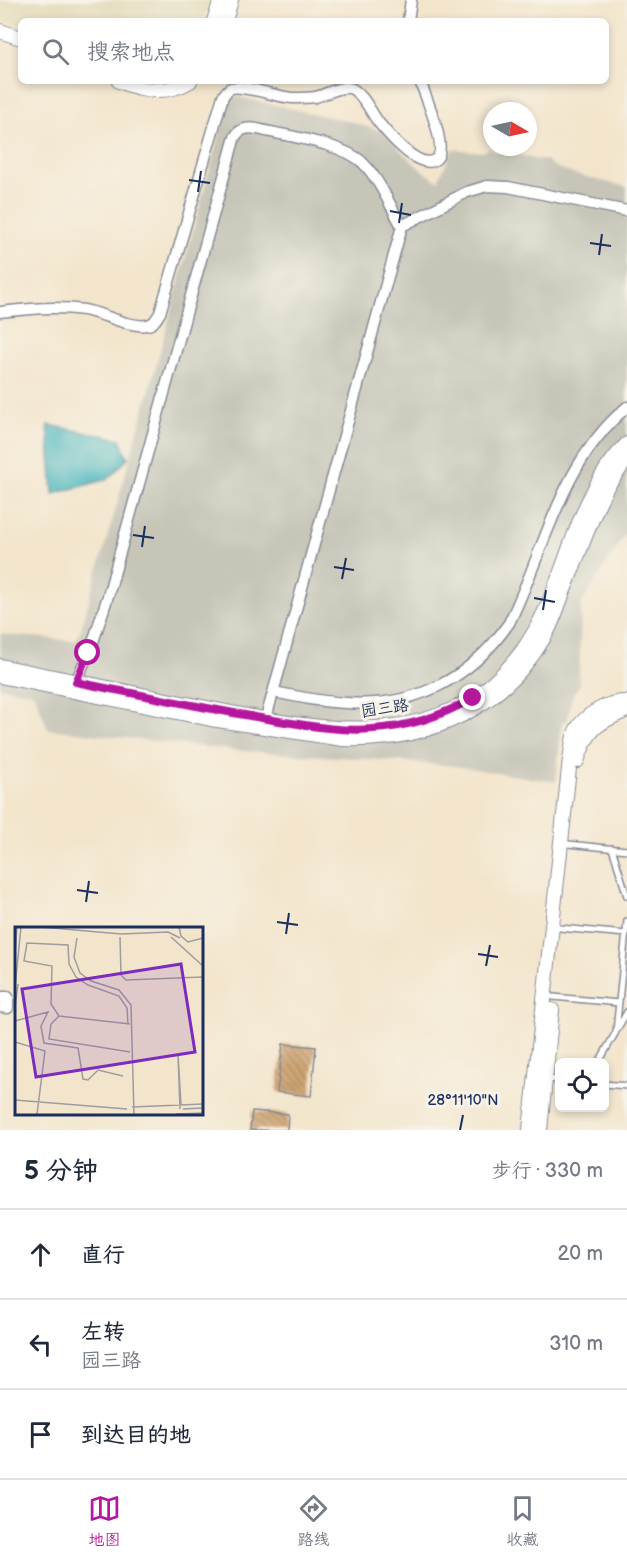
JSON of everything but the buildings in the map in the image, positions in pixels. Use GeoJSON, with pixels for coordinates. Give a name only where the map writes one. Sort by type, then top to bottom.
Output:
{"type":"FeatureCollection","features":[{"type":"Feature","properties":{"kind":"main road"},"geometry":{"type":"LineString","coordinates":[[215,18],[221,0]]}},
{"type":"Feature","properties":{"kind":"main road"},"geometry":{"type":"LineString","coordinates":[[226,18],[231,0]]}},
{"type":"Feature","properties":{"kind":"main road"},"geometry":{"type":"LineString","coordinates":[[0,31],[18,37]]}},
{"type":"Feature","properties":{"kind":"main road"},"geometry":{"type":"LineString","coordinates":[[0,40],[18,46]]}},
{"type":"Feature","properties":{"kind":"main road"},"geometry":{"type":"LineString","coordinates":[[128,84],[147,90],[161,91],[176,89],[185,84]]}},
{"type":"Feature","properties":{"kind":"main road","name":"园三路"},"geometry":{"type":"LineString","coordinates":[[0,666],[266,718],[336,728],[372,730],[443,714],[487,689],[511,665],[533,634],[592,492],[612,461],[627,444]]}},
{"type":"Feature","properties":{"kind":"main road","name":"园三路"},"geometry":{"type":"LineString","coordinates":[[0,676],[211,719],[343,739],[364,740],[395,737],[439,725],[465,714],[490,698],[510,682],[536,650],[550,625],[600,500],[607,486],[627,459]]}},
{"type":"Feature","properties":{"kind":"main road"},"geometry":{"type":"LineString","coordinates":[[530,1130],[570,759],[576,731],[596,710],[627,702]]}},
{"type":"Feature","properties":{"kind":"main road"},"geometry":{"type":"LineString","coordinates":[[540,1130],[553,1079],[554,997],[577,761],[585,738],[603,720],[627,710]]}},
{"type":"Feature","properties":{"kind":"street"},"geometry":{"type":"LineString","coordinates":[[408,18],[411,0]]}},
{"type":"Feature","properties":{"kind":"street"},"geometry":{"type":"LineString","coordinates":[[0,312],[53,307],[85,310],[134,324],[146,325],[155,322],[160,313],[223,96],[228,89],[238,87],[277,97],[294,98],[315,97],[346,87],[352,88],[360,95],[379,123],[405,151],[422,162],[429,163],[436,160],[440,154],[440,145],[421,84]]}},
{"type":"Feature","properties":{"kind":"street"},"geometry":{"type":"LineString","coordinates":[[76,682],[94,639],[108,596],[235,136],[243,129],[252,128],[331,146],[362,162],[371,173],[402,226],[266,718]]}},
{"type":"Feature","properties":{"kind":"street"},"geometry":{"type":"LineString","coordinates":[[402,226],[467,192],[487,186],[508,187],[627,211]]}},
{"type":"Feature","properties":{"kind":"street"},"geometry":{"type":"LineString","coordinates":[[274,692],[348,703],[380,703],[430,690],[449,681],[476,662],[497,640],[509,623],[570,476],[596,438],[627,407]]}},
{"type":"Feature","properties":{"kind":"street"},"geometry":{"type":"LineString","coordinates":[[0,996],[8,997],[8,1008],[0,1007]]}},
{"type":"Feature","properties":{"kind":"lane"},"geometry":{"type":"LineString","coordinates":[[568,844],[627,850]]}},
{"type":"Feature","properties":{"kind":"lane"},"geometry":{"type":"LineString","coordinates":[[612,848],[627,896]]}},
{"type":"Feature","properties":{"kind":"lane"},"geometry":{"type":"LineString","coordinates":[[616,1032],[627,921]]}},
{"type":"Feature","properties":{"kind":"lane"},"geometry":{"type":"LineString","coordinates":[[560,928],[626,934]]}},
{"type":"Feature","properties":{"kind":"lane"},"geometry":{"type":"LineString","coordinates":[[554,997],[619,1003]]}},
{"type":"Feature","properties":{"kind":"lane"},"geometry":{"type":"LineString","coordinates":[[601,1058],[627,1012]]}},
{"type":"Feature","properties":{"kind":"lane"},"geometry":{"type":"LineString","coordinates":[[609,1084],[627,1086]]}},
{"type":"Feature","properties":{"kind":"shaded area"},"geometry":{"type":"Polygon","coordinates":[[[0,0],[210,0],[204,18],[18,18],[18,25],[0,20],[0,0]]]}},
{"type":"Feature","properties":{"kind":"shaded area"},"geometry":{"type":"Polygon","coordinates":[[[230,95],[351,122],[385,132],[420,169],[438,181],[453,149],[483,151],[483,156],[524,156],[547,160],[553,166],[573,174],[627,187],[627,531],[581,604],[579,685],[572,696],[567,721],[562,722],[556,782],[454,766],[231,750],[48,729],[34,693],[0,687],[0,634],[75,641],[81,629],[151,385],[230,95]]]}},
{"type":"Feature","properties":{"kind":"water"},"geometry":{"type":"Polygon","coordinates":[[[48,425],[120,439],[128,458],[108,479],[53,494],[48,425]]]}},
{"type":"Feature","properties":{"kind":"route"},"geometry":{"type":"LineString","coordinates":[[88,653],[76,682],[236,713],[336,728],[372,730],[393,727],[443,714],[473,698]]}}]}
